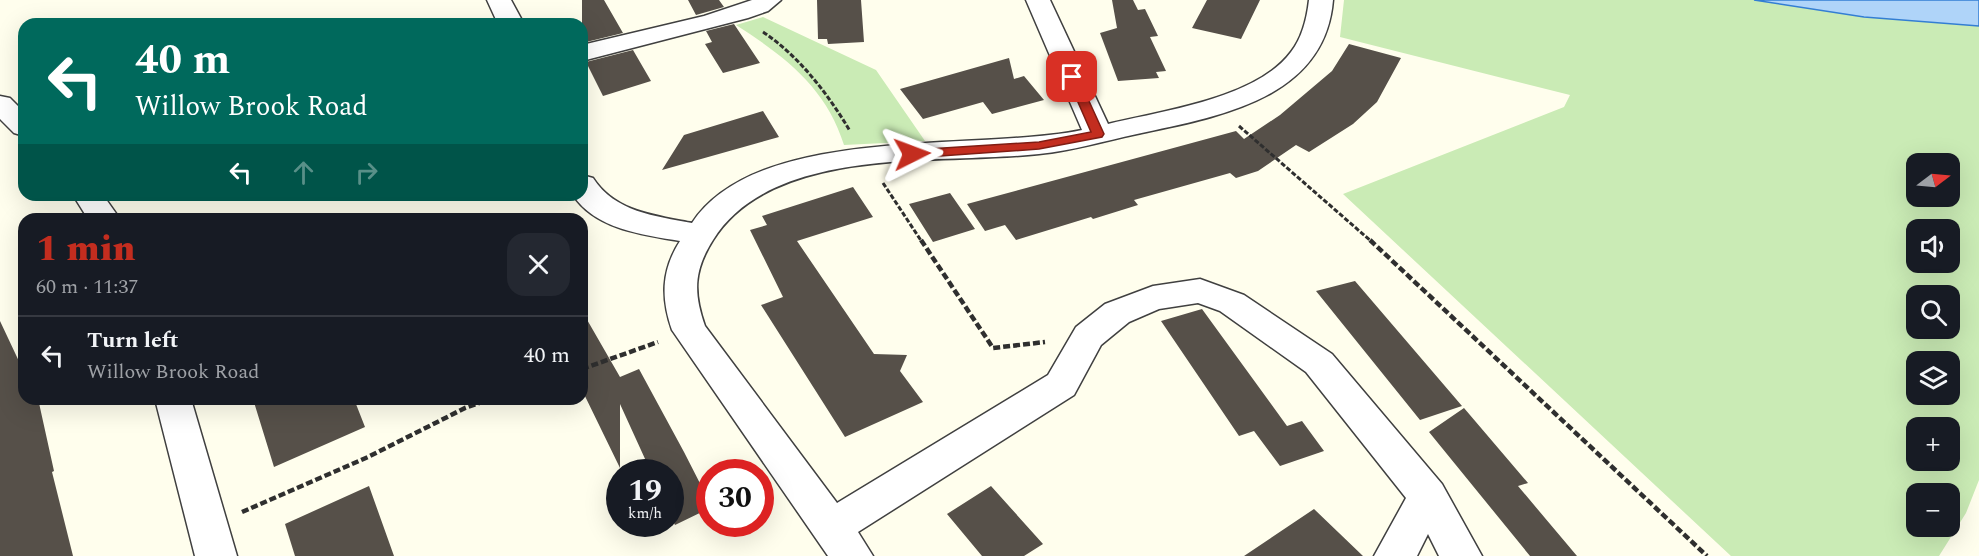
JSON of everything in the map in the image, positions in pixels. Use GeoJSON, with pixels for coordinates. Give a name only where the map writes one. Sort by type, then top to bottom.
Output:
{"type":"FeatureCollection","features":[{"type":"Feature","properties":{"kind":"street"},"geometry":{"type":"LineString","coordinates":[[499,0],[508,18]]}},
{"type":"Feature","properties":{"kind":"street"},"geometry":{"type":"LineString","coordinates":[[588,51],[734,14],[765,5],[769,0]]}},
{"type":"Feature","properties":{"kind":"street"},"geometry":{"type":"LineString","coordinates":[[1038,0],[1098,134]]}},
{"type":"Feature","properties":{"kind":"street"},"geometry":{"type":"LineString","coordinates":[[1321,0],[1319,24],[1295,64],[1256,91],[1216,106],[1039,146],[866,156],[812,164],[746,189],[718,210],[696,234],[681,273],[685,319],[689,330],[841,542],[1061,385],[1088,336],[1118,313],[1153,298],[1200,291],[1232,303],[1319,363],[1428,496],[1461,556]]}},
{"type":"Feature","properties":{"kind":"street"},"geometry":{"type":"LineString","coordinates":[[0,104],[18,121]]}},
{"type":"Feature","properties":{"kind":"street"},"geometry":{"type":"LineString","coordinates":[[588,192],[600,207],[633,221],[696,234]]}},
{"type":"Feature","properties":{"kind":"street"},"geometry":{"type":"LineString","coordinates":[[174,405],[183,444],[212,542]]}},
{"type":"Feature","properties":{"kind":"street"},"geometry":{"type":"LineString","coordinates":[[1395,556],[1428,496]]}},
{"type":"Feature","properties":{"kind":"path"},"geometry":{"type":"LineString","coordinates":[[734,14],[786,47],[837,109],[928,254],[993,348],[1088,336]]}},
{"type":"Feature","properties":{"kind":"path"},"geometry":{"type":"LineString","coordinates":[[1216,106],[1403,269],[1707,556]]}},
{"type":"Feature","properties":{"kind":"path"},"geometry":{"type":"LineString","coordinates":[[588,367],[689,330]]}},
{"type":"Feature","properties":{"kind":"path"},"geometry":{"type":"LineString","coordinates":[[212,542],[368,457],[474,405]]}},
{"type":"Feature","properties":{"kind":"green space"},"geometry":{"type":"Polygon","coordinates":[[[1344,0],[1754,0],[1864,17],[1979,26],[1979,480],[1960,523],[1960,483],[1906,483],[1906,537],[1951,537],[1939,556],[1731,556],[1343,194],[1564,107],[1570,95],[1340,37],[1344,0]]]}},
{"type":"Feature","properties":{"kind":"green space"},"geometry":{"type":"Polygon","coordinates":[[[763,17],[876,70],[925,141],[844,145],[836,124],[815,90],[787,61],[736,25],[763,17]]]}},
{"type":"Feature","properties":{"kind":"water"},"geometry":{"type":"Polygon","coordinates":[[[1754,0],[1979,0],[1979,26],[1864,17],[1754,0]]]}},
{"type":"Feature","properties":{"kind":"building"},"geometry":{"type":"Polygon","coordinates":[[[582,0],[604,0],[623,33],[588,42],[588,18],[582,18],[582,0]]]}},
{"type":"Feature","properties":{"kind":"building"},"geometry":{"type":"Polygon","coordinates":[[[688,0],[719,0],[724,7],[696,15],[688,0]]]}},
{"type":"Feature","properties":{"kind":"building"},"geometry":{"type":"Polygon","coordinates":[[[817,0],[861,0],[864,42],[828,44],[827,39],[818,39],[817,0]]]}},
{"type":"Feature","properties":{"kind":"building"},"geometry":{"type":"Polygon","coordinates":[[[1112,0],[1133,0],[1138,10],[1145,9],[1158,36],[1150,37],[1166,71],[1156,72],[1159,78],[1118,81],[1100,33],[1117,28],[1112,0]]]}},
{"type":"Feature","properties":{"kind":"building"},"geometry":{"type":"Polygon","coordinates":[[[1207,0],[1260,0],[1241,39],[1192,28],[1207,0]]]}},
{"type":"Feature","properties":{"kind":"building"},"geometry":{"type":"Polygon","coordinates":[[[734,24],[760,63],[723,73],[705,44],[712,42],[706,31],[734,24]]]}},
{"type":"Feature","properties":{"kind":"building"},"geometry":{"type":"Polygon","coordinates":[[[1349,44],[1401,58],[1377,102],[1353,124],[1309,152],[1296,145],[1258,171],[1236,178],[1230,173],[1134,200],[1138,205],[1016,240],[1005,225],[985,231],[967,204],[1236,131],[1244,139],[1280,115],[1332,71],[1349,44]]]}},
{"type":"Feature","properties":{"kind":"building"},"geometry":{"type":"Polygon","coordinates":[[[633,50],[651,81],[603,96],[588,61],[633,50]]]}},
{"type":"Feature","properties":{"kind":"building"},"geometry":{"type":"Polygon","coordinates":[[[1009,58],[1014,79],[1024,76],[1044,100],[992,114],[983,102],[923,119],[900,89],[1009,58]]]}},
{"type":"Feature","properties":{"kind":"building"},"geometry":{"type":"Polygon","coordinates":[[[763,111],[779,137],[662,170],[684,135],[763,111]]]}},
{"type":"Feature","properties":{"kind":"building"},"geometry":{"type":"Polygon","coordinates":[[[853,187],[873,217],[797,241],[874,354],[907,355],[900,371],[923,402],[845,437],[761,305],[783,297],[750,230],[767,225],[762,216],[853,187]]]}},
{"type":"Feature","properties":{"kind":"building"},"geometry":{"type":"Polygon","coordinates":[[[950,193],[975,229],[933,242],[909,204],[950,193]]]}},
{"type":"Feature","properties":{"kind":"building"},"geometry":{"type":"Polygon","coordinates":[[[1355,281],[1462,406],[1420,420],[1316,291],[1355,281]]]}},
{"type":"Feature","properties":{"kind":"building"},"geometry":{"type":"Polygon","coordinates":[[[1202,309],[1287,426],[1302,421],[1324,451],[1280,466],[1254,431],[1239,436],[1161,321],[1202,309]]]}},
{"type":"Feature","properties":{"kind":"building"},"geometry":{"type":"Polygon","coordinates":[[[0,321],[18,359],[18,405],[39,405],[54,471],[52,472],[73,556],[0,556],[0,321]]]}},
{"type":"Feature","properties":{"kind":"building"},"geometry":{"type":"Polygon","coordinates":[[[588,321],[620,377],[639,369],[696,476],[696,515],[684,521],[684,459],[645,459],[620,404],[620,459],[616,459],[588,402],[588,321]]]}},
{"type":"Feature","properties":{"kind":"building"},"geometry":{"type":"Polygon","coordinates":[[[255,405],[356,405],[365,427],[274,467],[255,405]]]}},
{"type":"Feature","properties":{"kind":"building"},"geometry":{"type":"Polygon","coordinates":[[[1464,408],[1528,483],[1518,486],[1577,556],[1530,556],[1429,432],[1464,408]]]}},
{"type":"Feature","properties":{"kind":"building"},"geometry":{"type":"Polygon","coordinates":[[[369,486],[394,556],[295,556],[285,524],[369,486]]]}},
{"type":"Feature","properties":{"kind":"building"},"geometry":{"type":"Polygon","coordinates":[[[991,486],[1043,544],[1024,556],[982,556],[947,514],[991,486]]]}},
{"type":"Feature","properties":{"kind":"building"},"geometry":{"type":"Polygon","coordinates":[[[1314,509],[1363,556],[1244,556],[1314,509]]]}},
{"type":"Feature","properties":{"kind":"route"},"geometry":{"type":"LineString","coordinates":[[912,154],[1039,146],[1098,134],[1072,77]]}}]}
